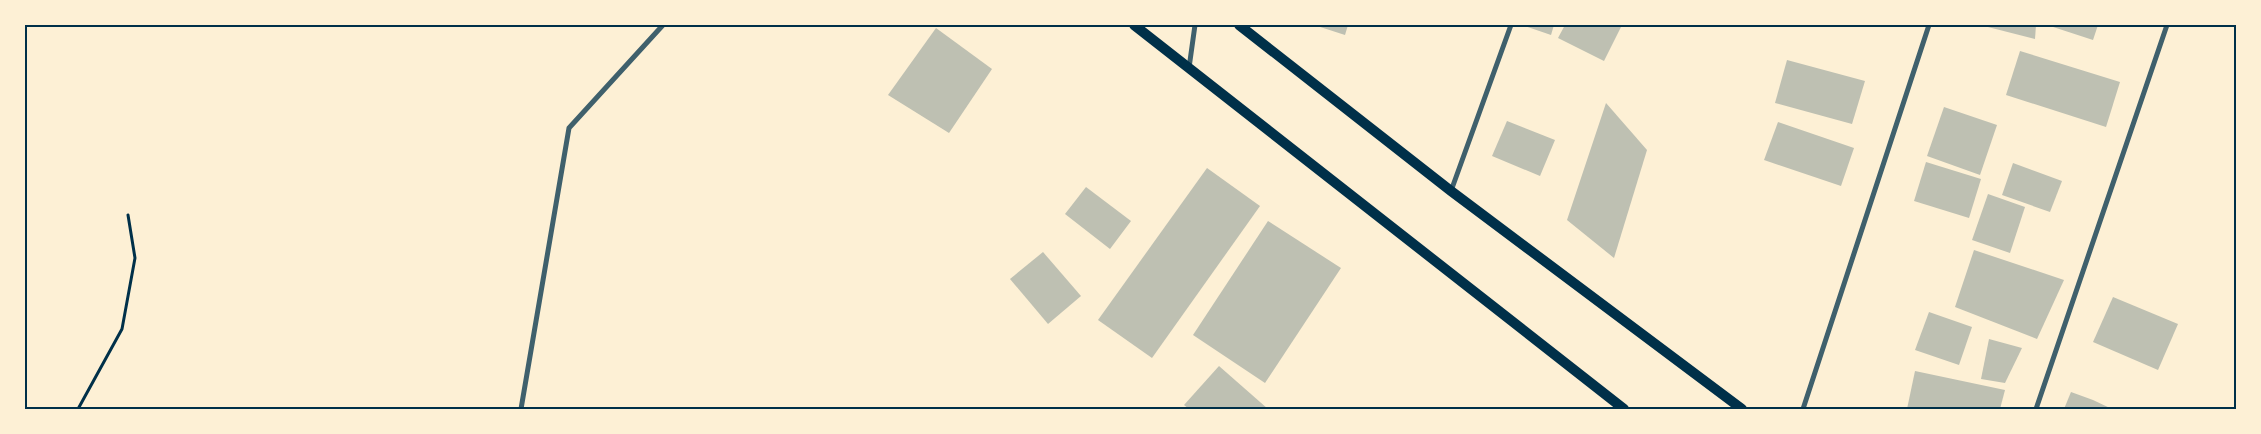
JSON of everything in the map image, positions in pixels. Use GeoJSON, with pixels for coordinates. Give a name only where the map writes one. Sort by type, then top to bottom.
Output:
{"type":"FeatureCollection","features":[{"type":"Feature","properties":{"kind":"main road"},"geometry":{"type":"LineString","coordinates":[[1134,25],[1624,409]]}},
{"type":"Feature","properties":{"kind":"main road"},"geometry":{"type":"LineString","coordinates":[[1239,25],[1452,191],[1742,409]]}},
{"type":"Feature","properties":{"kind":"street"},"geometry":{"type":"LineString","coordinates":[[521,409],[569,128],[663,25]]}},
{"type":"Feature","properties":{"kind":"street"},"geometry":{"type":"LineString","coordinates":[[1189,68],[1195,25]]}},
{"type":"Feature","properties":{"kind":"street"},"geometry":{"type":"LineString","coordinates":[[1452,191],[1510,25]]}},
{"type":"Feature","properties":{"kind":"street"},"geometry":{"type":"LineString","coordinates":[[1803,409],[1929,25]]}},
{"type":"Feature","properties":{"kind":"street"},"geometry":{"type":"LineString","coordinates":[[2036,409],[2167,25]]}},
{"type":"Feature","properties":{"kind":"path"},"geometry":{"type":"LineString","coordinates":[[78,409],[122,329],[135,258],[128,215]]}},
{"type":"Feature","properties":{"kind":"building"},"geometry":{"type":"Polygon","coordinates":[[[1314,25],[1348,25],[1345,35],[1314,25]]]}},
{"type":"Feature","properties":{"kind":"building"},"geometry":{"type":"Polygon","coordinates":[[[1522,25],[1554,25],[1551,35],[1522,25]]]}},
{"type":"Feature","properties":{"kind":"building"},"geometry":{"type":"Polygon","coordinates":[[[1565,25],[1622,25],[1604,61],[1558,38],[1565,25]]]}},
{"type":"Feature","properties":{"kind":"building"},"geometry":{"type":"Polygon","coordinates":[[[2036,25],[2035,39],[1984,26],[2036,25]]]}},
{"type":"Feature","properties":{"kind":"building"},"geometry":{"type":"Polygon","coordinates":[[[2047,25],[2098,25],[2093,40],[2047,25]]]}},
{"type":"Feature","properties":{"kind":"building"},"geometry":{"type":"Polygon","coordinates":[[[936,28],[992,69],[949,133],[888,95],[936,28]]]}},
{"type":"Feature","properties":{"kind":"building"},"geometry":{"type":"Polygon","coordinates":[[[2020,51],[2120,82],[2106,127],[2006,95],[2020,51]]]}},
{"type":"Feature","properties":{"kind":"building"},"geometry":{"type":"Polygon","coordinates":[[[1787,60],[1865,81],[1852,124],[1775,103],[1787,60]]]}},
{"type":"Feature","properties":{"kind":"building"},"geometry":{"type":"Polygon","coordinates":[[[1606,103],[1647,150],[1614,258],[1567,220],[1606,103]]]}},
{"type":"Feature","properties":{"kind":"building"},"geometry":{"type":"Polygon","coordinates":[[[1944,107],[1997,125],[1980,175],[1927,156],[1944,107]]]}},
{"type":"Feature","properties":{"kind":"building"},"geometry":{"type":"Polygon","coordinates":[[[1507,121],[1555,140],[1540,176],[1492,156],[1507,121]]]}},
{"type":"Feature","properties":{"kind":"building"},"geometry":{"type":"Polygon","coordinates":[[[1778,122],[1854,148],[1841,186],[1764,160],[1778,122]]]}},
{"type":"Feature","properties":{"kind":"building"},"geometry":{"type":"Polygon","coordinates":[[[1926,162],[1981,179],[1969,218],[1914,201],[1926,162]]]}},
{"type":"Feature","properties":{"kind":"building"},"geometry":{"type":"Polygon","coordinates":[[[2013,163],[2062,181],[2050,212],[2002,195],[2013,163]]]}},
{"type":"Feature","properties":{"kind":"building"},"geometry":{"type":"Polygon","coordinates":[[[1207,168],[1260,206],[1152,358],[1098,320],[1207,168]]]}},
{"type":"Feature","properties":{"kind":"building"},"geometry":{"type":"Polygon","coordinates":[[[1086,187],[1131,221],[1110,249],[1065,214],[1086,187]]]}},
{"type":"Feature","properties":{"kind":"building"},"geometry":{"type":"Polygon","coordinates":[[[1988,194],[2025,207],[2010,253],[1972,240],[1988,194]]]}},
{"type":"Feature","properties":{"kind":"building"},"geometry":{"type":"Polygon","coordinates":[[[1268,221],[1341,268],[1265,383],[1193,335],[1268,221]]]}},
{"type":"Feature","properties":{"kind":"building"},"geometry":{"type":"Polygon","coordinates":[[[1974,250],[2064,280],[2037,339],[1955,307],[1974,250]]]}},
{"type":"Feature","properties":{"kind":"building"},"geometry":{"type":"Polygon","coordinates":[[[1043,252],[1081,296],[1048,324],[1010,279],[1043,252]]]}},
{"type":"Feature","properties":{"kind":"building"},"geometry":{"type":"Polygon","coordinates":[[[2113,297],[2178,324],[2158,370],[2093,342],[2113,297]]]}},
{"type":"Feature","properties":{"kind":"building"},"geometry":{"type":"Polygon","coordinates":[[[1929,312],[1972,327],[1959,365],[1915,350],[1929,312]]]}},
{"type":"Feature","properties":{"kind":"building"},"geometry":{"type":"Polygon","coordinates":[[[1989,339],[2022,348],[2005,383],[1981,379],[1989,339]]]}},
{"type":"Feature","properties":{"kind":"building"},"geometry":{"type":"Polygon","coordinates":[[[1219,366],[1268,409],[1189,409],[1184,405],[1219,366]]]}},
{"type":"Feature","properties":{"kind":"building"},"geometry":{"type":"Polygon","coordinates":[[[1915,371],[2005,390],[2000,409],[1907,409],[1915,371]]]}},
{"type":"Feature","properties":{"kind":"building"},"geometry":{"type":"Polygon","coordinates":[[[2071,392],[2093,400],[2112,409],[2064,409],[2071,392]]]}}]}
